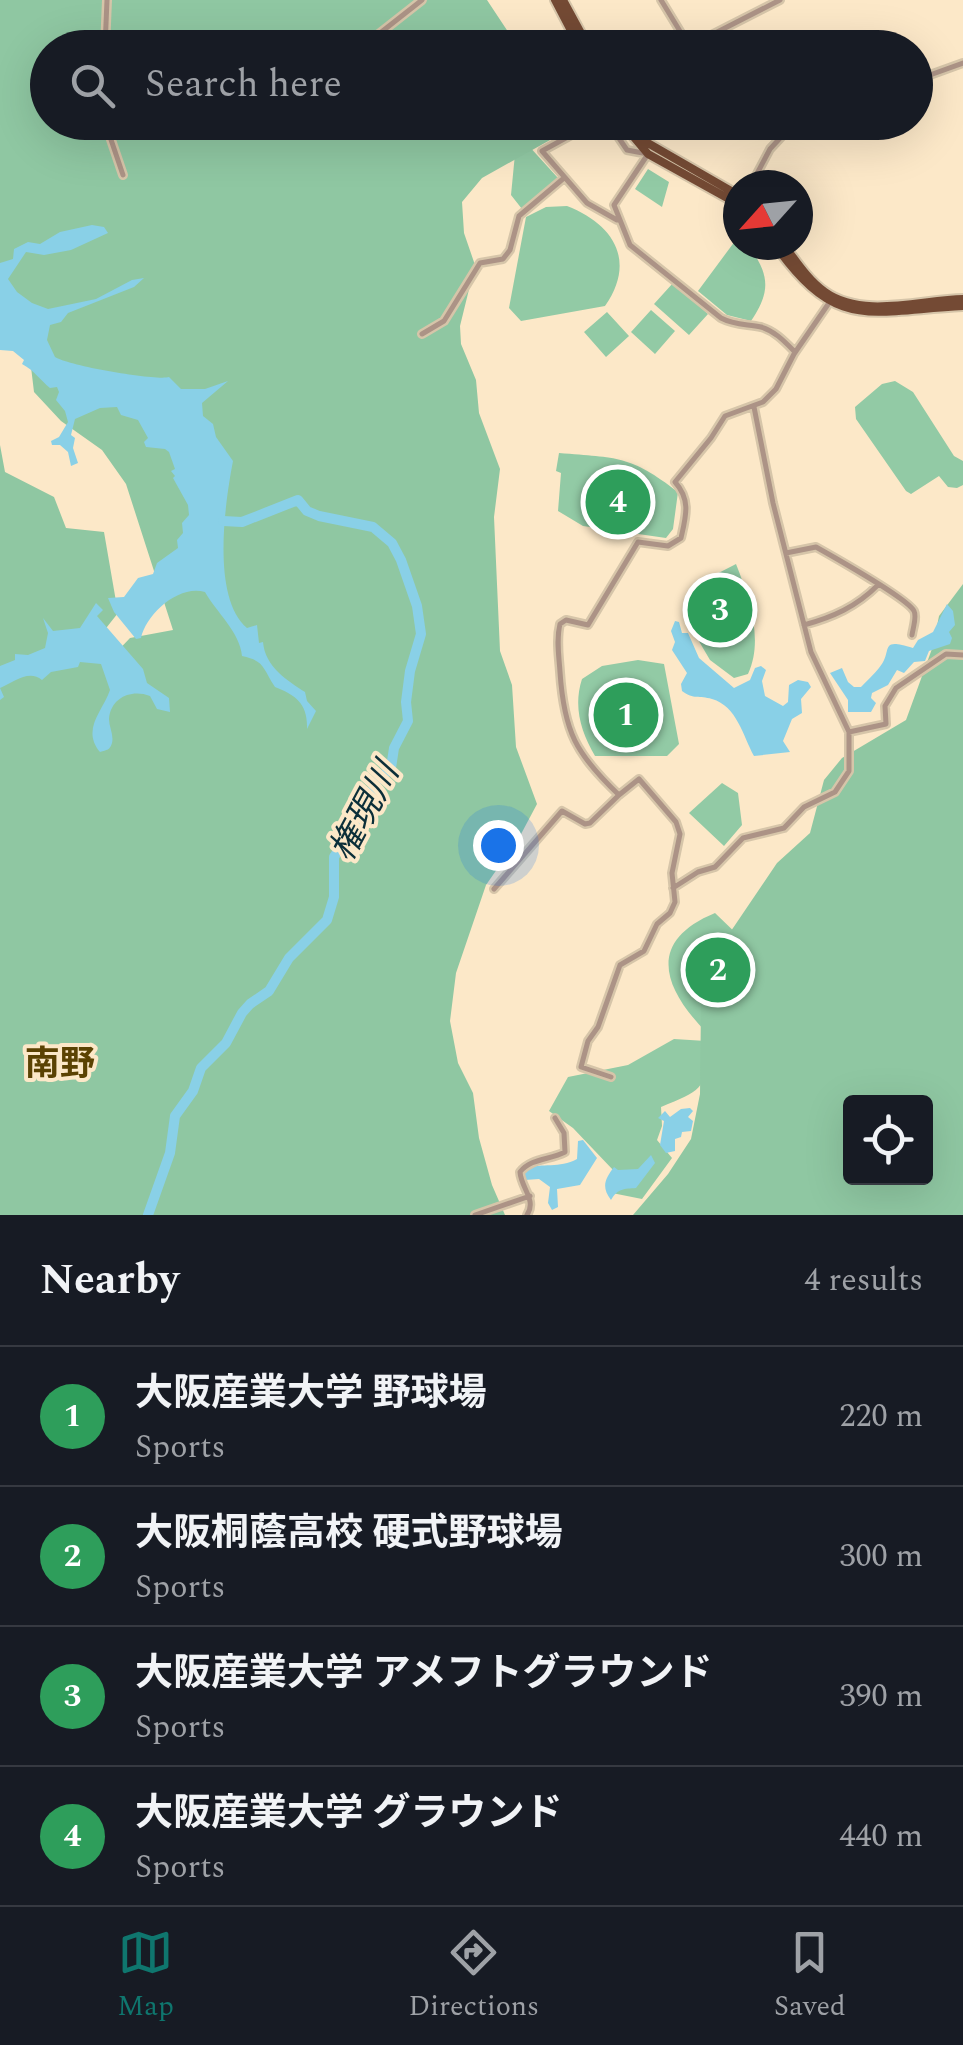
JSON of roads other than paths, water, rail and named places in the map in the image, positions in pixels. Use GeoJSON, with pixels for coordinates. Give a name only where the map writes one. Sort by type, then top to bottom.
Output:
{"type":"FeatureCollection","features":[{"type":"Feature","properties":{"kind":"main road"},"geometry":{"type":"LineString","coordinates":[[555,0],[571,30]]}},
{"type":"Feature","properties":{"kind":"main road"},"geometry":{"type":"LineString","coordinates":[[563,0],[579,30]]}},
{"type":"Feature","properties":{"kind":"main road"},"geometry":{"type":"LineString","coordinates":[[633,140],[648,154],[723,196]]}},
{"type":"Feature","properties":{"kind":"main road"},"geometry":{"type":"LineString","coordinates":[[645,140],[723,185]]}},
{"type":"Feature","properties":{"kind":"main road"},"geometry":{"type":"LineString","coordinates":[[786,260],[804,283],[829,303],[858,313],[963,303]]}},
{"type":"Feature","properties":{"kind":"main road"},"geometry":{"type":"LineString","coordinates":[[797,260],[824,292],[843,302],[963,303]]}},
{"type":"Feature","properties":{"kind":"street"},"geometry":{"type":"LineString","coordinates":[[106,30],[107,0]]}},
{"type":"Feature","properties":{"kind":"street"},"geometry":{"type":"LineString","coordinates":[[384,30],[422,0]]}},
{"type":"Feature","properties":{"kind":"street"},"geometry":{"type":"LineString","coordinates":[[660,0],[677,30]]}},
{"type":"Feature","properties":{"kind":"street"},"geometry":{"type":"LineString","coordinates":[[721,30],[780,0]]}},
{"type":"Feature","properties":{"kind":"street"},"geometry":{"type":"LineString","coordinates":[[933,74],[963,63]]}},
{"type":"Feature","properties":{"kind":"street"},"geometry":{"type":"LineString","coordinates":[[111,140],[123,175]]}},
{"type":"Feature","properties":{"kind":"street"},"geometry":{"type":"LineString","coordinates":[[563,140],[542,152],[587,203],[619,222]]}},
{"type":"Feature","properties":{"kind":"street"},"geometry":{"type":"LineString","coordinates":[[620,140],[626,150],[648,154],[614,205],[636,251],[720,318],[764,328],[795,352]]}},
{"type":"Feature","properties":{"kind":"street"},"geometry":{"type":"LineString","coordinates":[[759,170],[778,140]]}},
{"type":"Feature","properties":{"kind":"street"},"geometry":{"type":"LineString","coordinates":[[422,334],[444,321],[480,264],[503,259],[510,250],[520,216],[564,178]]}},
{"type":"Feature","properties":{"kind":"street"},"geometry":{"type":"LineString","coordinates":[[620,795],[589,767],[568,731],[561,683],[560,624],[566,620],[588,624],[638,542],[668,546],[680,538],[688,507],[683,490],[675,482],[724,416],[754,406],[776,389],[795,352],[829,303]]}},
{"type":"Feature","properties":{"kind":"street"},"geometry":{"type":"LineString","coordinates":[[674,888],[698,872],[715,867],[743,838],[784,828],[804,807],[835,792],[849,772],[850,732],[815,663],[754,406]]}},
{"type":"Feature","properties":{"kind":"street"},"geometry":{"type":"LineString","coordinates":[[786,553],[816,547],[878,585],[912,608],[916,615],[912,635]]}},
{"type":"Feature","properties":{"kind":"street"},"geometry":{"type":"LineString","coordinates":[[804,625],[831,618],[856,605],[878,585]]}},
{"type":"Feature","properties":{"kind":"street"},"geometry":{"type":"LineString","coordinates":[[850,732],[886,724],[886,706],[896,688],[946,654],[963,654]]}},
{"type":"Feature","properties":{"kind":"street"},"geometry":{"type":"LineString","coordinates":[[494,889],[562,811],[590,823],[639,779],[676,822],[680,834],[672,873],[675,902],[670,914],[657,924],[644,950],[620,966],[581,1067],[611,1078]]}},
{"type":"Feature","properties":{"kind":"street"},"geometry":{"type":"LineString","coordinates":[[527,1215],[530,1196],[521,1179],[524,1166],[564,1152],[564,1133],[555,1118]]}},
{"type":"Feature","properties":{"kind":"street"},"geometry":{"type":"LineString","coordinates":[[475,1215],[530,1196]]}},
{"type":"Feature","properties":{"kind":"water"},"geometry":{"type":"Polygon","coordinates":[[[92,225],[104,227],[108,233],[71,250],[44,255],[26,252],[8,279],[17,292],[48,309],[96,299],[144,278],[134,287],[68,313],[61,322],[50,325],[47,340],[55,357],[113,372],[169,377],[181,389],[205,389],[228,381],[202,403],[203,416],[213,424],[216,437],[233,461],[223,549],[228,595],[247,628],[257,625],[259,643],[263,642],[273,666],[305,692],[316,711],[307,729],[299,702],[275,687],[259,663],[242,656],[232,630],[205,592],[185,592],[165,603],[149,620],[141,638],[136,639],[114,612],[108,598],[124,597],[138,578],[153,574],[157,563],[178,548],[182,523],[189,515],[188,505],[173,478],[171,471],[175,469],[169,452],[146,447],[144,442],[148,438],[138,420],[121,415],[117,407],[100,408],[75,419],[71,435],[75,438],[73,448],[78,463],[71,466],[68,452],[51,441],[59,437],[68,422],[56,400],[57,387],[50,388],[13,351],[0,350],[0,263],[13,259],[14,249],[28,242],[40,244],[60,232],[92,225]]]}},
{"type":"Feature","properties":{"kind":"water"},"geometry":{"type":"Polygon","coordinates":[[[96,603],[103,610],[97,616],[143,669],[147,683],[169,698],[170,712],[157,709],[150,696],[136,694],[118,700],[109,719],[111,745],[100,752],[93,728],[110,690],[101,664],[80,662],[78,667],[51,672],[42,680],[27,676],[0,688],[0,666],[15,660],[15,654],[28,655],[45,648],[48,633],[43,618],[53,631],[80,628],[96,603]]]}},
{"type":"Feature","properties":{"kind":"water"},"geometry":{"type":"Polygon","coordinates":[[[947,604],[953,611],[955,625],[949,632],[950,644],[929,651],[925,661],[914,662],[904,673],[897,670],[888,685],[872,693],[876,703],[871,712],[848,712],[848,700],[830,673],[842,668],[848,682],[861,687],[879,668],[890,645],[913,648],[918,640],[933,632],[947,604]]]}},
{"type":"Feature","properties":{"kind":"water"},"geometry":{"type":"Polygon","coordinates":[[[675,621],[682,633],[688,633],[699,658],[734,688],[750,680],[755,668],[761,666],[766,670],[762,681],[765,696],[783,706],[788,702],[789,685],[798,680],[808,682],[811,687],[801,699],[802,713],[792,719],[783,741],[790,752],[754,756],[728,708],[682,691],[687,673],[672,650],[675,621]]]}},
{"type":"Feature","properties":{"kind":"water"},"geometry":{"type":"Polygon","coordinates":[[[690,1108],[691,1131],[682,1132],[675,1139],[675,1151],[666,1153],[660,1145],[664,1121],[658,1118],[665,1111],[670,1117],[690,1108]]]}},
{"type":"Feature","properties":{"kind":"water"},"geometry":{"type":"Polygon","coordinates":[[[583,1140],[597,1158],[580,1185],[557,1189],[558,1207],[552,1210],[548,1203],[550,1187],[539,1179],[525,1180],[525,1169],[577,1159],[578,1141],[583,1140]]]}},
{"type":"Feature","properties":{"kind":"water"},"geometry":{"type":"Polygon","coordinates":[[[651,1155],[655,1163],[636,1188],[619,1191],[611,1200],[605,1183],[614,1167],[638,1169],[651,1155]]]}},
{"type":"Feature","properties":{"kind":"waterway","name":"権現川"},"geometry":{"type":"LineString","coordinates":[[148,1215],[170,1153],[175,1116],[193,1091],[201,1068],[226,1043],[242,1013],[269,991],[289,958],[327,920],[334,897],[334,857],[359,819],[377,781],[391,768],[394,748],[408,721],[410,671],[421,634],[417,606],[401,560],[392,543],[373,527],[319,516],[307,511],[298,500],[242,522],[223,521]]}},
{"type":"Feature","properties":{"kind":"place","name":"大阪産業大学 グラウンド"},"geometry":{"type":"Point","coordinates":[618,502]}},
{"type":"Feature","properties":{"kind":"place","name":"大阪産業大学 アメフトグラウンド"},"geometry":{"type":"Point","coordinates":[720,610]}},
{"type":"Feature","properties":{"kind":"place","name":"大阪産業大学 野球場"},"geometry":{"type":"Point","coordinates":[626,715]}},
{"type":"Feature","properties":{"kind":"place","name":"大阪桐蔭高校 硬式野球場"},"geometry":{"type":"Point","coordinates":[718,970]}},
{"type":"Feature","properties":{"kind":"district","name":"南野"},"geometry":{"type":"Point","coordinates":[60,1064]}}]}
